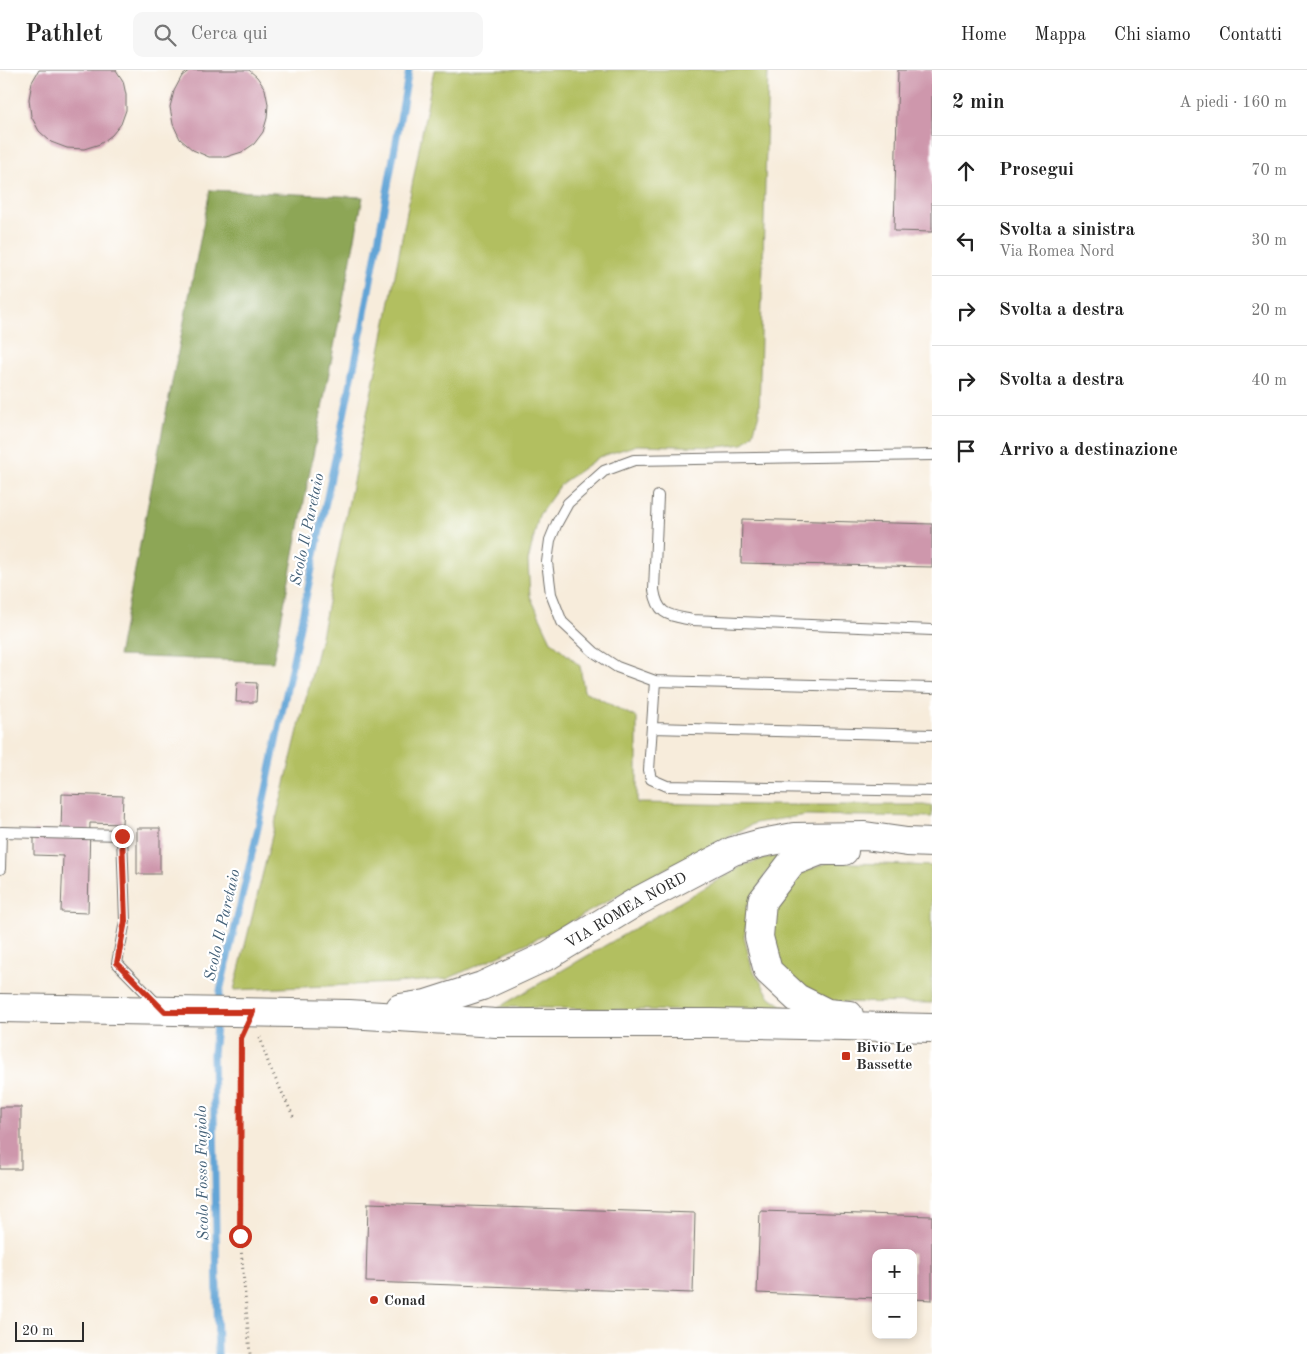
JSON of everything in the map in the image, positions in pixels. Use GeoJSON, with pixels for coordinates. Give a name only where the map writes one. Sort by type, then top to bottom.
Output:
{"type":"FeatureCollection","features":[{"type":"Feature","properties":{"kind":"main road","name":"VIA ROMEA NORD"},"geometry":{"type":"LineString","coordinates":[[349,1014],[426,1004],[482,986],[549,956],[638,901],[733,851],[794,837],[865,836],[920,842]]}},
{"type":"Feature","properties":{"kind":"main road","name":"VIA ROMEA NORD"},"geometry":{"type":"LineString","coordinates":[[920,842],[867,850],[820,851],[792,862],[762,901],[759,937],[768,971],[797,998],[804,1002],[826,1013],[874,1017],[932,1028]]}},
{"type":"Feature","properties":{"kind":"main road","name":"VIA ROMEA NORD"},"geometry":{"type":"LineString","coordinates":[[0,1008],[349,1014],[496,1023],[712,1023],[932,1028]]}},
{"type":"Feature","properties":{"kind":"lane"},"geometry":{"type":"LineString","coordinates":[[932,455],[634,460],[604,471],[568,503],[550,540],[547,562],[552,594],[562,622],[594,652],[617,667],[655,680],[932,688]]}},
{"type":"Feature","properties":{"kind":"lane"},"geometry":{"type":"LineString","coordinates":[[658,496],[654,590],[656,604],[667,614],[692,620],[932,630]]}},
{"type":"Feature","properties":{"kind":"lane"},"geometry":{"type":"LineString","coordinates":[[655,680],[649,770],[651,779],[667,786],[932,791]]}},
{"type":"Feature","properties":{"kind":"lane"},"geometry":{"type":"LineString","coordinates":[[652,728],[932,735]]}},
{"type":"Feature","properties":{"kind":"lane"},"geometry":{"type":"LineString","coordinates":[[0,869],[1,832],[122,836],[125,921],[117,963],[178,1012]]}},
{"type":"Feature","properties":{"kind":"path"},"geometry":{"type":"LineString","coordinates":[[253,1012],[269,1065],[294,1118]]}},
{"type":"Feature","properties":{"kind":"path"},"geometry":{"type":"LineString","coordinates":[[250,1354],[240,1236],[241,1038],[253,1012]]}},
{"type":"Feature","properties":{"kind":"green space"},"geometry":{"type":"Polygon","coordinates":[[[434,70],[768,70],[759,414],[753,434],[743,444],[718,447],[637,445],[599,457],[562,483],[539,515],[528,561],[530,596],[551,641],[580,666],[584,691],[637,718],[637,803],[932,805],[932,817],[806,815],[755,823],[656,874],[558,929],[447,979],[234,990],[320,641],[387,317],[434,70]]]}},
{"type":"Feature","properties":{"kind":"green space"},"geometry":{"type":"Polygon","coordinates":[[[210,190],[363,197],[273,662],[118,656],[210,190]]]}},
{"type":"Feature","properties":{"kind":"green space"},"geometry":{"type":"Polygon","coordinates":[[[793,850],[766,873],[751,901],[744,937],[752,968],[770,997],[793,1013],[499,1007],[744,865],[793,850]]]}},
{"type":"Feature","properties":{"kind":"green space"},"geometry":{"type":"Polygon","coordinates":[[[829,862],[932,866],[932,1003],[829,1002],[803,992],[781,970],[769,932],[779,897],[802,873],[829,862]]]}},
{"type":"Feature","properties":{"kind":"building"},"geometry":{"type":"Polygon","coordinates":[[[39,70],[116,70],[123,81],[126,95],[126,110],[121,124],[112,135],[100,144],[84,149],[67,148],[51,142],[39,131],[31,116],[29,99],[32,82],[39,70]]]}},
{"type":"Feature","properties":{"kind":"building"},"geometry":{"type":"Polygon","coordinates":[[[190,70],[249,70],[257,77],[265,89],[268,104],[263,132],[254,144],[242,152],[226,157],[209,157],[193,150],[180,139],[173,124],[170,107],[174,91],[182,76],[190,70]]]}},
{"type":"Feature","properties":{"kind":"building"},"geometry":{"type":"Polygon","coordinates":[[[898,70],[932,70],[932,232],[894,231],[898,70]]]}},
{"type":"Feature","properties":{"kind":"building"},"geometry":{"type":"Polygon","coordinates":[[[742,519],[932,524],[932,567],[741,563],[742,519]]]}},
{"type":"Feature","properties":{"kind":"building"},"geometry":{"type":"Polygon","coordinates":[[[237,682],[257,683],[256,702],[236,702],[237,682]]]}},
{"type":"Feature","properties":{"kind":"building"},"geometry":{"type":"Polygon","coordinates":[[[62,794],[123,796],[122,824],[90,823],[88,913],[61,912],[63,856],[34,855],[34,831],[61,832],[62,794]]]}},
{"type":"Feature","properties":{"kind":"building"},"geometry":{"type":"Polygon","coordinates":[[[137,828],[160,828],[160,874],[137,874],[137,828]]]}},
{"type":"Feature","properties":{"kind":"building"},"geometry":{"type":"Polygon","coordinates":[[[0,1107],[21,1107],[21,1169],[0,1169],[0,1107]]]}},
{"type":"Feature","properties":{"kind":"building"},"geometry":{"type":"Polygon","coordinates":[[[368,1203],[695,1213],[693,1293],[366,1282],[368,1203]]]}},
{"type":"Feature","properties":{"kind":"building"},"geometry":{"type":"Polygon","coordinates":[[[760,1211],[932,1216],[932,1300],[917,1299],[917,1249],[872,1249],[872,1298],[757,1293],[760,1211]]]}},
{"type":"Feature","properties":{"kind":"waterway","name":"Scolo Il Paretaio"},"geometry":{"type":"LineString","coordinates":[[218,1006],[258,828],[363,324],[409,70]]}},
{"type":"Feature","properties":{"kind":"waterway","name":"Scolo Fosso Fagiolo"},"geometry":{"type":"LineString","coordinates":[[217,1017],[213,1053],[218,1354]]}},
{"type":"Feature","properties":{"kind":"place","name":"Bivio Le Bassette"},"geometry":{"type":"Point","coordinates":[846,1056]}},
{"type":"Feature","properties":{"kind":"place","name":"Conad"},"geometry":{"type":"Point","coordinates":[374,1300]}},
{"type":"Feature","properties":{"kind":"route"},"geometry":{"type":"LineString","coordinates":[[122,836],[125,921],[117,963],[165,1012],[253,1012],[241,1038],[240,1236]]}}]}
